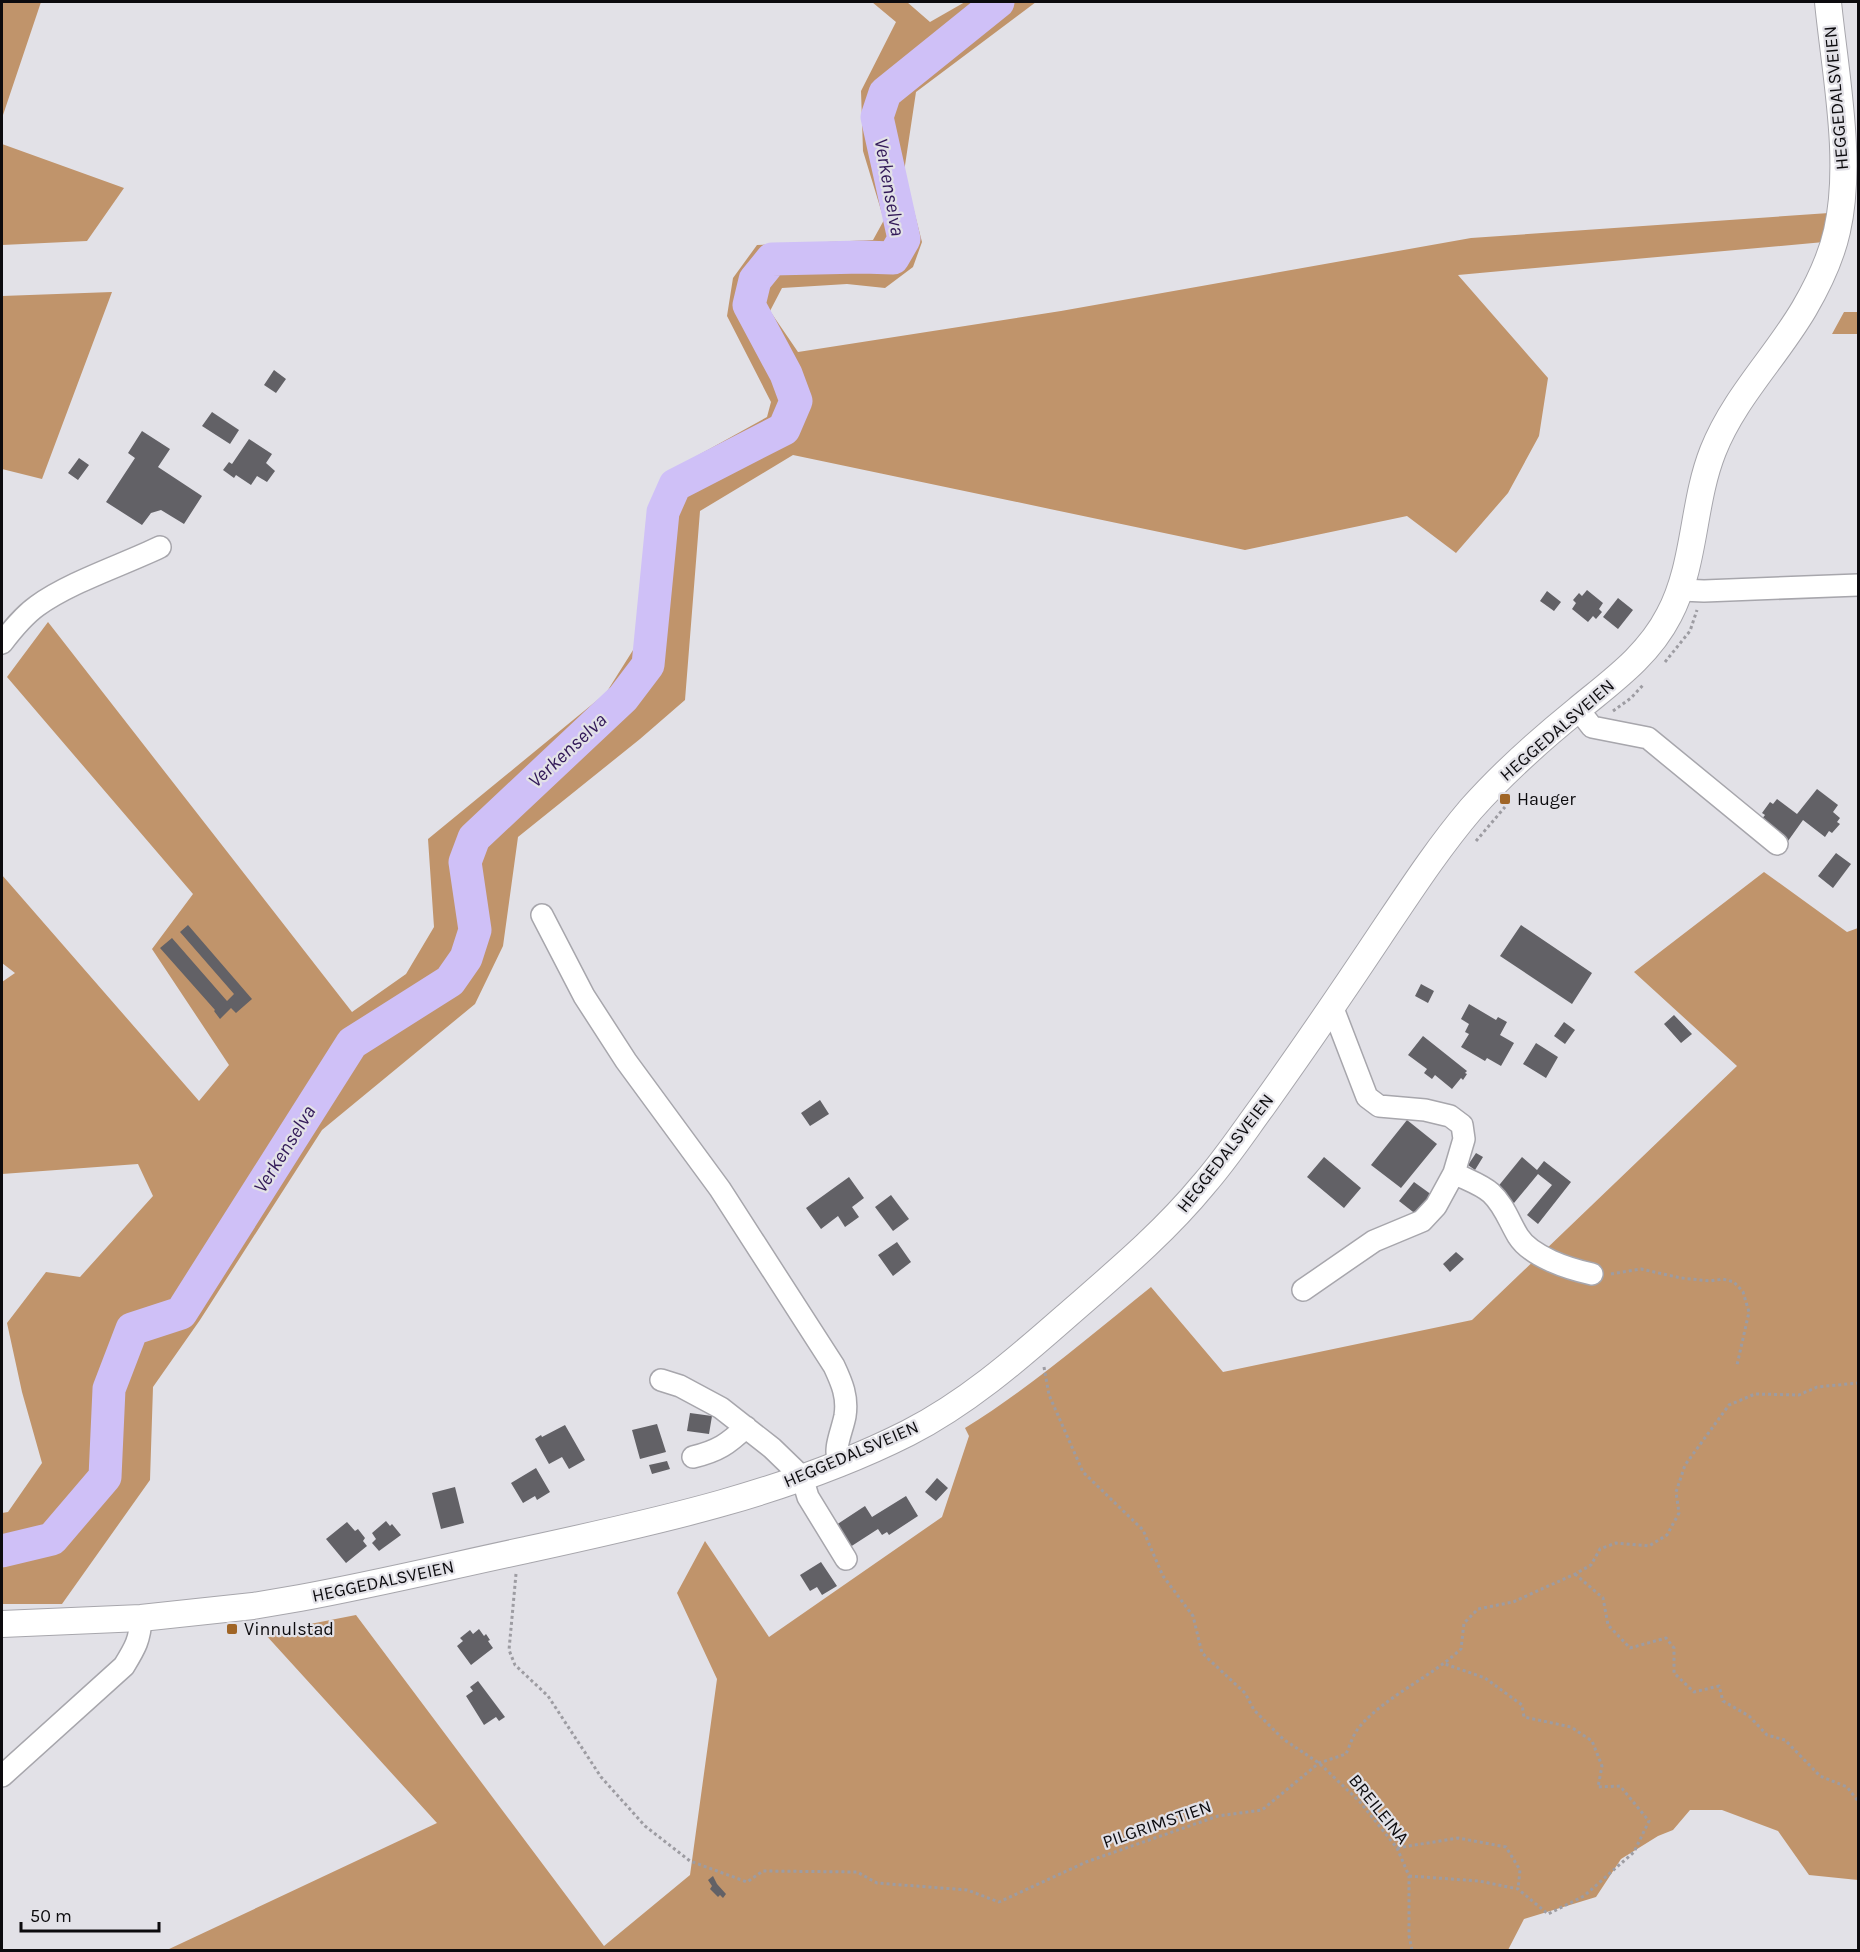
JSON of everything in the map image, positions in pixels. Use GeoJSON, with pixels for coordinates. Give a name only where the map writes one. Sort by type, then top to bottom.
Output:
{"type":"FeatureCollection","features":[{"type":"Feature","properties":{"kind":"main road","name":"HEGGEDALSVEIEN"},"geometry":{"type":"LineString","coordinates":[[2,1624],[141,1618],[253,1605],[345,1590],[676,1516],[802,1477],[908,1433],[986,1383],[1047,1333],[1174,1218],[1205,1183],[1332,1006],[1418,879],[1467,814],[1497,780],[1585,718],[1616,679],[1643,654],[1671,613],[1692,590],[1689,556],[1712,454],[1730,416],[1803,312],[1818,283],[1838,229],[1843,161],[1828,2]]}},
{"type":"Feature","properties":{"kind":"street"},"geometry":{"type":"LineString","coordinates":[[2,644],[16,625],[37,606],[61,592],[160,547]]}},
{"type":"Feature","properties":{"kind":"street"},"geometry":{"type":"LineString","coordinates":[[1692,590],[1858,585]]}},
{"type":"Feature","properties":{"kind":"street"},"geometry":{"type":"LineString","coordinates":[[1585,718],[1648,738],[1777,844]]}},
{"type":"Feature","properties":{"kind":"street"},"geometry":{"type":"LineString","coordinates":[[542,915],[584,996],[626,1060],[720,1189],[834,1366],[845,1389],[845,1415],[836,1455],[839,1463]]}},
{"type":"Feature","properties":{"kind":"street"},"geometry":{"type":"LineString","coordinates":[[1303,1290],[1374,1241],[1422,1221],[1436,1206],[1454,1173],[1464,1139],[1462,1125],[1450,1116],[1425,1110],[1379,1106],[1367,1097],[1332,1006]]}},
{"type":"Feature","properties":{"kind":"street"},"geometry":{"type":"LineString","coordinates":[[1454,1173],[1489,1191],[1502,1204],[1520,1239],[1543,1257],[1572,1269],[1592,1274]]}},
{"type":"Feature","properties":{"kind":"street"},"geometry":{"type":"LineString","coordinates":[[661,1380],[699,1395],[721,1408],[802,1477],[808,1497],[846,1559]]}},
{"type":"Feature","properties":{"kind":"street"},"geometry":{"type":"LineString","coordinates":[[693,1457],[713,1452],[728,1444],[746,1427]]}},
{"type":"Feature","properties":{"kind":"street"},"geometry":{"type":"LineString","coordinates":[[2,1776],[124,1666],[140,1635],[141,1618]]}},
{"type":"Feature","properties":{"kind":"path"},"geometry":{"type":"LineString","coordinates":[[1661,666],[1690,631],[1692,590]]}},
{"type":"Feature","properties":{"kind":"path"},"geometry":{"type":"LineString","coordinates":[[1585,718],[1631,698],[1646,682]]}},
{"type":"Feature","properties":{"kind":"path"},"geometry":{"type":"LineString","coordinates":[[1473,844],[1510,801]]}},
{"type":"Feature","properties":{"kind":"path"},"geometry":{"type":"LineString","coordinates":[[1592,1274],[1607,1275],[1641,1269],[1681,1278],[1710,1281],[1724,1279],[1734,1282],[1743,1292],[1749,1312],[1737,1365]]}},
{"type":"Feature","properties":{"kind":"path"},"geometry":{"type":"LineString","coordinates":[[1036,1373],[1052,1360]]}},
{"type":"Feature","properties":{"kind":"path","name":"BREILEINA"},"geometry":{"type":"LineString","coordinates":[[1044,1367],[1049,1395],[1083,1472],[1143,1530],[1163,1576],[1194,1616],[1202,1653],[1245,1693],[1254,1710],[1283,1739],[1319,1763],[1360,1802],[1396,1848],[1409,1875],[1409,1936],[1412,1950]]}},
{"type":"Feature","properties":{"kind":"path","name":"PILGRIMSTIEN"},"geometry":{"type":"LineString","coordinates":[[505,1575],[517,1573],[509,1650],[515,1665],[548,1696],[601,1777],[645,1826],[690,1861],[747,1882],[763,1871],[857,1872],[877,1883],[967,1890],[999,1902],[1086,1862],[1218,1816],[1262,1810],[1319,1763],[1346,1754],[1360,1726],[1397,1695],[1445,1664],[1461,1649],[1464,1623],[1478,1610],[1514,1602],[1575,1574],[1591,1564],[1600,1549],[1616,1543],[1649,1546],[1667,1535],[1679,1513],[1676,1492],[1685,1466],[1729,1405],[1755,1394],[1799,1395],[1817,1388],[1858,1383]]}},
{"type":"Feature","properties":{"kind":"path"},"geometry":{"type":"LineString","coordinates":[[1575,1574],[1603,1598],[1608,1625],[1630,1648],[1666,1638],[1674,1648],[1674,1673],[1694,1692],[1719,1686],[1723,1701],[1749,1716],[1767,1735],[1785,1740],[1820,1776],[1847,1787],[1858,1801]]}},
{"type":"Feature","properties":{"kind":"path"},"geometry":{"type":"LineString","coordinates":[[1409,1875],[1479,1881],[1518,1889],[1548,1914],[1584,1896],[1634,1852],[1649,1821],[1620,1786],[1598,1787],[1602,1766],[1592,1741],[1571,1727],[1524,1717],[1522,1705],[1485,1678],[1445,1664]]}},
{"type":"Feature","properties":{"kind":"path"},"geometry":{"type":"LineString","coordinates":[[1396,1848],[1458,1838],[1506,1847],[1520,1870],[1518,1889]]}},
{"type":"Feature","properties":{"kind":"shaded area"},"geometry":{"type":"Polygon","coordinates":[[[2,2],[41,2],[2,118],[2,2]]]}},
{"type":"Feature","properties":{"kind":"shaded area"},"geometry":{"type":"Polygon","coordinates":[[[872,2],[907,2],[930,22],[965,2],[1036,2],[916,92],[904,172],[922,242],[913,267],[885,288],[847,284],[782,288],[770,311],[798,352],[1061,311],[1471,238],[1829,213],[1824,242],[1458,275],[1548,378],[1539,436],[1508,493],[1456,553],[1407,516],[1245,550],[793,455],[700,511],[685,700],[518,837],[503,946],[475,1004],[322,1130],[200,1320],[153,1387],[150,1480],[62,1604],[2,1604],[2,1513],[8,1512],[42,1463],[22,1392],[7,1323],[46,1272],[80,1277],[153,1196],[138,1164],[2,1174],[2,982],[15,973],[2,963],[2,875],[199,1101],[229,1065],[152,949],[193,894],[7,677],[48,622],[352,1012],[406,974],[434,927],[428,839],[606,693],[640,639],[651,504],[666,473],[767,417],[771,402],[727,316],[733,278],[757,245],[873,240],[884,220],[863,151],[861,91],[896,22],[872,2]]]}},
{"type":"Feature","properties":{"kind":"shaded area"},"geometry":{"type":"Polygon","coordinates":[[[2,144],[124,188],[87,241],[2,245],[2,144]]]}},
{"type":"Feature","properties":{"kind":"shaded area"},"geometry":{"type":"Polygon","coordinates":[[[112,292],[42,479],[2,469],[2,296],[112,292]]]}},
{"type":"Feature","properties":{"kind":"shaded area"},"geometry":{"type":"Polygon","coordinates":[[[1844,312],[1858,312],[1858,334],[1832,334],[1844,312]]]}},
{"type":"Feature","properties":{"kind":"shaded area"},"geometry":{"type":"Polygon","coordinates":[[[1764,872],[1847,932],[1858,928],[1858,1880],[1809,1875],[1778,1831],[1722,1810],[1690,1810],[1673,1830],[1658,1836],[1621,1859],[1596,1897],[1524,1919],[1508,1950],[167,1950],[437,1823],[264,1633],[356,1615],[604,1946],[690,1875],[717,1679],[677,1593],[705,1541],[769,1637],[942,1517],[969,1436],[965,1428],[1037,1378],[1151,1287],[1223,1372],[1472,1320],[1737,1066],[1634,972],[1764,872]]]}},
{"type":"Feature","properties":{"kind":"building"},"geometry":{"type":"Polygon","coordinates":[[[274,370],[286,379],[276,393],[264,385],[274,370]]]}},
{"type":"Feature","properties":{"kind":"building"},"geometry":{"type":"Polygon","coordinates":[[[212,412],[239,430],[230,444],[202,426],[212,412]]]}},
{"type":"Feature","properties":{"kind":"building"},"geometry":{"type":"Polygon","coordinates":[[[142,431],[170,449],[158,467],[202,496],[184,524],[161,510],[151,513],[142,525],[106,502],[135,458],[128,453],[142,431]]]}},
{"type":"Feature","properties":{"kind":"building"},"geometry":{"type":"Polygon","coordinates":[[[249,439],[272,454],[266,463],[275,471],[267,482],[257,476],[251,485],[236,475],[234,478],[223,470],[229,462],[232,464],[249,439]]]}},
{"type":"Feature","properties":{"kind":"building"},"geometry":{"type":"Polygon","coordinates":[[[79,458],[89,465],[78,480],[68,473],[79,458]]]}},
{"type":"Feature","properties":{"kind":"building"},"geometry":{"type":"Polygon","coordinates":[[[1587,590],[1603,603],[1599,609],[1602,612],[1596,619],[1593,616],[1588,622],[1572,609],[1576,603],[1573,600],[1579,593],[1582,596],[1587,590]]]}},
{"type":"Feature","properties":{"kind":"building"},"geometry":{"type":"Polygon","coordinates":[[[1547,591],[1561,602],[1554,611],[1540,601],[1547,591]]]}},
{"type":"Feature","properties":{"kind":"building"},"geometry":{"type":"Polygon","coordinates":[[[1618,598],[1633,610],[1618,629],[1603,617],[1618,598]]]}},
{"type":"Feature","properties":{"kind":"building"},"geometry":{"type":"Polygon","coordinates":[[[1817,789],[1838,805],[1833,812],[1840,818],[1837,822],[1840,824],[1832,833],[1829,831],[1825,837],[1803,820],[1788,841],[1761,820],[1765,815],[1762,813],[1770,802],[1773,804],[1777,799],[1797,814],[1817,789]]]}},
{"type":"Feature","properties":{"kind":"building"},"geometry":{"type":"Polygon","coordinates":[[[1836,853],[1851,864],[1833,888],[1818,876],[1836,853]]]}},
{"type":"Feature","properties":{"kind":"building"},"geometry":{"type":"Polygon","coordinates":[[[188,925],[252,999],[236,1013],[231,1008],[220,1019],[215,1010],[160,948],[172,938],[227,1001],[234,994],[180,932],[188,925]]]}},
{"type":"Feature","properties":{"kind":"building"},"geometry":{"type":"Polygon","coordinates":[[[1521,925],[1592,973],[1572,1004],[1500,956],[1521,925]]]}},
{"type":"Feature","properties":{"kind":"building"},"geometry":{"type":"Polygon","coordinates":[[[1421,984],[1434,991],[1428,1003],[1415,996],[1421,984]]]}},
{"type":"Feature","properties":{"kind":"building"},"geometry":{"type":"Polygon","coordinates":[[[1469,1004],[1496,1020],[1498,1017],[1507,1022],[1500,1035],[1514,1043],[1501,1066],[1487,1058],[1485,1061],[1461,1047],[1469,1034],[1465,1032],[1469,1024],[1461,1019],[1469,1004]]]}},
{"type":"Feature","properties":{"kind":"building"},"geometry":{"type":"Polygon","coordinates":[[[1674,1015],[1692,1034],[1681,1043],[1664,1024],[1674,1015]]]}},
{"type":"Feature","properties":{"kind":"building"},"geometry":{"type":"Polygon","coordinates":[[[1564,1022],[1575,1030],[1565,1044],[1554,1036],[1564,1022]]]}},
{"type":"Feature","properties":{"kind":"building"},"geometry":{"type":"Polygon","coordinates":[[[1423,1036],[1467,1071],[1463,1080],[1461,1078],[1452,1089],[1435,1075],[1432,1079],[1424,1073],[1427,1069],[1408,1055],[1423,1036]]]}},
{"type":"Feature","properties":{"kind":"building"},"geometry":{"type":"Polygon","coordinates":[[[1536,1043],[1558,1057],[1546,1078],[1523,1064],[1536,1043]]]}},
{"type":"Feature","properties":{"kind":"building"},"geometry":{"type":"Polygon","coordinates":[[[820,1100],[829,1114],[810,1126],[801,1113],[820,1100]]]}},
{"type":"Feature","properties":{"kind":"building"},"geometry":{"type":"Polygon","coordinates":[[[1407,1120],[1437,1144],[1401,1188],[1371,1165],[1407,1120]]]}},
{"type":"Feature","properties":{"kind":"building"},"geometry":{"type":"Polygon","coordinates":[[[1476,1153],[1483,1157],[1475,1170],[1468,1165],[1476,1153]]]}},
{"type":"Feature","properties":{"kind":"building"},"geometry":{"type":"Polygon","coordinates":[[[1324,1157],[1361,1188],[1344,1208],[1307,1177],[1324,1157]]]}},
{"type":"Feature","properties":{"kind":"building"},"geometry":{"type":"Polygon","coordinates":[[[1522,1157],[1537,1170],[1544,1161],[1571,1182],[1538,1224],[1527,1215],[1552,1185],[1538,1174],[1514,1203],[1496,1189],[1522,1157]]]}},
{"type":"Feature","properties":{"kind":"building"},"geometry":{"type":"Polygon","coordinates":[[[849,1177],[864,1198],[852,1207],[859,1217],[845,1227],[838,1216],[821,1229],[806,1208],[849,1177]]]}},
{"type":"Feature","properties":{"kind":"building"},"geometry":{"type":"Polygon","coordinates":[[[1414,1182],[1432,1195],[1417,1215],[1399,1201],[1414,1182]]]}},
{"type":"Feature","properties":{"kind":"building"},"geometry":{"type":"Polygon","coordinates":[[[891,1195],[909,1219],[893,1231],[875,1207],[891,1195]]]}},
{"type":"Feature","properties":{"kind":"building"},"geometry":{"type":"Polygon","coordinates":[[[897,1242],[911,1262],[893,1276],[878,1255],[897,1242]]]}},
{"type":"Feature","properties":{"kind":"building"},"geometry":{"type":"Polygon","coordinates":[[[1456,1252],[1464,1259],[1450,1272],[1443,1264],[1456,1252]]]}},
{"type":"Feature","properties":{"kind":"building"},"geometry":{"type":"Polygon","coordinates":[[[690,1413],[712,1416],[709,1434],[687,1431],[690,1413]]]}},
{"type":"Feature","properties":{"kind":"building"},"geometry":{"type":"Polygon","coordinates":[[[657,1424],[666,1452],[640,1459],[632,1430],[657,1424]]]}},
{"type":"Feature","properties":{"kind":"building"},"geometry":{"type":"Polygon","coordinates":[[[565,1425],[585,1460],[569,1469],[562,1457],[549,1464],[535,1439],[565,1425]]]}},
{"type":"Feature","properties":{"kind":"building"},"geometry":{"type":"Polygon","coordinates":[[[667,1461],[670,1469],[652,1474],[649,1465],[667,1461]]]}},
{"type":"Feature","properties":{"kind":"building"},"geometry":{"type":"Polygon","coordinates":[[[536,1468],[550,1492],[537,1500],[535,1496],[523,1503],[511,1483],[536,1468]]]}},
{"type":"Feature","properties":{"kind":"building"},"geometry":{"type":"Polygon","coordinates":[[[937,1478],[948,1488],[936,1501],[925,1492],[937,1478]]]}},
{"type":"Feature","properties":{"kind":"building"},"geometry":{"type":"Polygon","coordinates":[[[455,1487],[464,1523],[441,1529],[432,1493],[455,1487]]]}},
{"type":"Feature","properties":{"kind":"building"},"geometry":{"type":"Polygon","coordinates":[[[906,1496],[918,1516],[889,1535],[887,1532],[882,1535],[878,1529],[847,1549],[833,1527],[865,1506],[872,1517],[906,1496]]]}},
{"type":"Feature","properties":{"kind":"building"},"geometry":{"type":"Polygon","coordinates":[[[386,1521],[390,1526],[392,1524],[401,1535],[379,1551],[372,1543],[376,1539],[372,1533],[386,1521]]]}},
{"type":"Feature","properties":{"kind":"building"},"geometry":{"type":"Polygon","coordinates":[[[347,1522],[355,1531],[358,1529],[365,1538],[363,1541],[367,1546],[346,1563],[326,1539],[347,1522]]]}},
{"type":"Feature","properties":{"kind":"building"},"geometry":{"type":"Polygon","coordinates":[[[821,1562],[837,1586],[822,1595],[817,1587],[810,1591],[800,1575],[821,1562]]]}},
{"type":"Feature","properties":{"kind":"building"},"geometry":{"type":"Polygon","coordinates":[[[479,1629],[484,1636],[486,1634],[493,1648],[471,1665],[457,1646],[463,1641],[460,1638],[470,1630],[473,1634],[479,1629]]]}},
{"type":"Feature","properties":{"kind":"building"},"geometry":{"type":"Polygon","coordinates":[[[478,1681],[505,1717],[499,1721],[496,1717],[484,1725],[466,1696],[473,1691],[470,1687],[478,1681]]]}},
{"type":"Feature","properties":{"kind":"building"},"geometry":{"type":"Polygon","coordinates":[[[713,1876],[726,1894],[723,1898],[720,1895],[718,1897],[710,1889],[712,1886],[708,1880],[713,1876]]]}},
{"type":"Feature","properties":{"kind":"waterway","name":"Verkenselva"},"geometry":{"type":"LineString","coordinates":[[2,1551],[52,1539],[105,1477],[109,1389],[132,1329],[181,1313],[352,1043],[450,981],[466,958],[475,930],[465,862],[474,838],[623,698],[648,665],[663,512],[675,485],[784,429],[796,401],[786,374],[749,305],[755,280],[772,259],[893,258],[904,239],[877,117],[885,93],[998,2]]}},
{"type":"Feature","properties":{"kind":"place","name":"Hauger"},"geometry":{"type":"Point","coordinates":[1505,799]}},
{"type":"Feature","properties":{"kind":"place","name":"Vinnulstad"},"geometry":{"type":"Point","coordinates":[232,1629]}}]}
